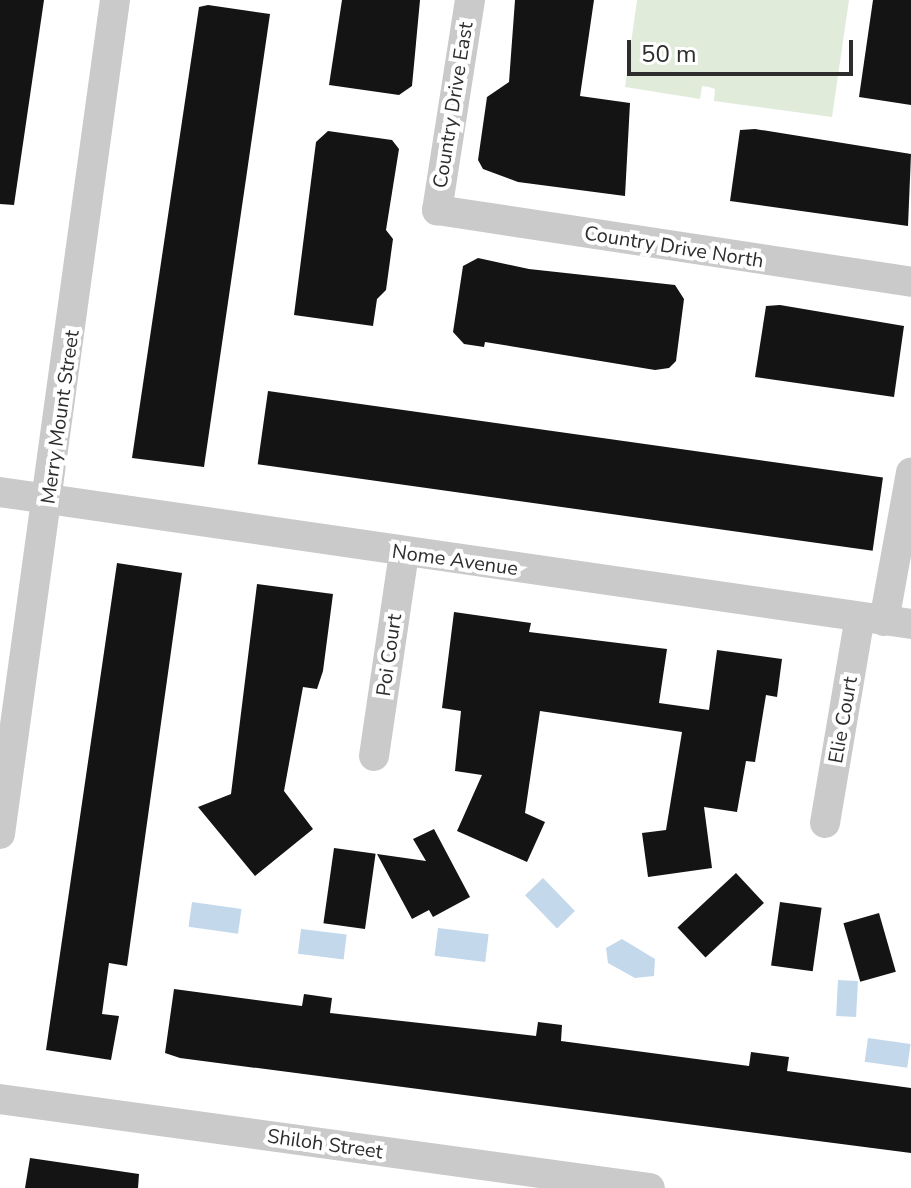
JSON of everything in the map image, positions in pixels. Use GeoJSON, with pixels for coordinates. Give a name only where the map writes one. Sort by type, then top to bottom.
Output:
{"type":"FeatureCollection","features":[{"type":"Feature","properties":{"kind":"street","name":"Merry Mount Street"},"geometry":{"type":"LineString","coordinates":[[0,834],[49,500],[115,0]]}},
{"type":"Feature","properties":{"kind":"street","name":"Country Drive East"},"geometry":{"type":"LineString","coordinates":[[437,210],[470,0]]}},
{"type":"Feature","properties":{"kind":"street","name":"Country Drive North"},"geometry":{"type":"LineString","coordinates":[[437,210],[911,282]]}},
{"type":"Feature","properties":{"kind":"street","name":"Elie Court"},"geometry":{"type":"LineString","coordinates":[[825,823],[885,621],[911,472]]}},
{"type":"Feature","properties":{"kind":"street","name":"Nome Avenue"},"geometry":{"type":"LineString","coordinates":[[0,492],[885,621]]}},
{"type":"Feature","properties":{"kind":"street","name":"Poi Court"},"geometry":{"type":"LineString","coordinates":[[374,756],[404,553]]}},
{"type":"Feature","properties":{"kind":"street","name":"Shiloh Street"},"geometry":{"type":"LineString","coordinates":[[0,1099],[650,1188]]}},
{"type":"Feature","properties":{"kind":"green space"},"geometry":{"type":"Polygon","coordinates":[[[637,0],[849,0],[832,117],[714,101],[715,89],[709,87],[702,86],[700,99],[625,87],[637,0]]]}},
{"type":"Feature","properties":{"kind":"water"},"geometry":{"type":"Polygon","coordinates":[[[543,878],[575,911],[557,928],[525,895],[543,878]]]}},
{"type":"Feature","properties":{"kind":"water"},"geometry":{"type":"Polygon","coordinates":[[[192,902],[242,909],[238,934],[189,927],[192,902]]]}},
{"type":"Feature","properties":{"kind":"water"},"geometry":{"type":"Polygon","coordinates":[[[438,928],[489,934],[485,962],[435,956],[438,928]]]}},
{"type":"Feature","properties":{"kind":"water"},"geometry":{"type":"Polygon","coordinates":[[[301,929],[347,935],[344,959],[298,954],[301,929]]]}},
{"type":"Feature","properties":{"kind":"water"},"geometry":{"type":"Polygon","coordinates":[[[622,939],[655,959],[654,976],[635,978],[608,963],[606,948],[622,939]]]}},
{"type":"Feature","properties":{"kind":"water"},"geometry":{"type":"Polygon","coordinates":[[[838,980],[858,981],[856,1017],[836,1016],[838,980]]]}},
{"type":"Feature","properties":{"kind":"water"},"geometry":{"type":"Polygon","coordinates":[[[868,1038],[911,1044],[907,1068],[865,1062],[868,1038]]]}},
{"type":"Feature","properties":{"kind":"building"},"geometry":{"type":"Polygon","coordinates":[[[0,0],[44,0],[14,205],[0,204],[0,0]]]}},
{"type":"Feature","properties":{"kind":"building"},"geometry":{"type":"Polygon","coordinates":[[[342,0],[420,0],[412,86],[399,95],[329,85],[342,0]]]}},
{"type":"Feature","properties":{"kind":"building"},"geometry":{"type":"Polygon","coordinates":[[[515,0],[594,0],[580,96],[630,103],[625,196],[518,182],[483,169],[478,160],[487,97],[509,82],[515,0]]]}},
{"type":"Feature","properties":{"kind":"building"},"geometry":{"type":"Polygon","coordinates":[[[873,0],[911,0],[911,105],[859,97],[873,0]]]}},
{"type":"Feature","properties":{"kind":"building"},"geometry":{"type":"Polygon","coordinates":[[[208,5],[270,14],[204,467],[132,458],[199,7],[208,5]]]}},
{"type":"Feature","properties":{"kind":"building"},"geometry":{"type":"Polygon","coordinates":[[[755,129],[911,154],[908,226],[730,201],[740,130],[755,129]]]}},
{"type":"Feature","properties":{"kind":"building"},"geometry":{"type":"Polygon","coordinates":[[[328,131],[392,140],[399,149],[386,230],[393,239],[386,290],[377,299],[373,326],[294,315],[316,142],[328,131]]]}},
{"type":"Feature","properties":{"kind":"building"},"geometry":{"type":"Polygon","coordinates":[[[478,258],[529,269],[675,285],[684,299],[676,361],[669,368],[655,370],[485,342],[484,347],[464,344],[453,332],[463,266],[478,258]]]}},
{"type":"Feature","properties":{"kind":"building"},"geometry":{"type":"Polygon","coordinates":[[[780,305],[904,326],[894,397],[755,377],[766,306],[780,305]]]}},
{"type":"Feature","properties":{"kind":"building"},"geometry":{"type":"Polygon","coordinates":[[[268,391],[883,477],[873,551],[258,464],[268,391]]]}},
{"type":"Feature","properties":{"kind":"building"},"geometry":{"type":"Polygon","coordinates":[[[117,563],[182,573],[127,966],[109,963],[102,1014],[119,1016],[111,1060],[46,1050],[117,563]]]}},
{"type":"Feature","properties":{"kind":"building"},"geometry":{"type":"Polygon","coordinates":[[[257,584],[333,594],[323,671],[317,689],[303,687],[284,791],[313,829],[255,876],[198,807],[231,794],[257,584]]]}},
{"type":"Feature","properties":{"kind":"building"},"geometry":{"type":"Polygon","coordinates":[[[454,612],[531,623],[529,632],[667,649],[659,703],[709,710],[717,650],[782,659],[777,697],[766,695],[755,762],[746,761],[737,812],[704,807],[712,868],[648,877],[642,833],[666,830],[682,732],[540,711],[525,813],[545,822],[527,862],[457,831],[482,775],[455,771],[461,711],[442,708],[454,612]]]}},
{"type":"Feature","properties":{"kind":"building"},"geometry":{"type":"Polygon","coordinates":[[[434,829],[470,897],[433,917],[429,910],[412,919],[377,854],[426,861],[413,839],[434,829]]]}},
{"type":"Feature","properties":{"kind":"building"},"geometry":{"type":"Polygon","coordinates":[[[334,848],[376,854],[365,929],[323,923],[334,848]]]}},
{"type":"Feature","properties":{"kind":"building"},"geometry":{"type":"Polygon","coordinates":[[[736,873],[764,903],[705,958],[677,928],[736,873]]]}},
{"type":"Feature","properties":{"kind":"building"},"geometry":{"type":"Polygon","coordinates":[[[780,902],[822,908],[813,971],[771,965],[780,902]]]}},
{"type":"Feature","properties":{"kind":"building"},"geometry":{"type":"Polygon","coordinates":[[[879,913],[896,972],[860,982],[843,923],[879,913]]]}},
{"type":"Feature","properties":{"kind":"building"},"geometry":{"type":"Polygon","coordinates":[[[174,989],[302,1006],[304,994],[332,998],[330,1013],[536,1036],[538,1022],[562,1025],[561,1041],[749,1066],[751,1052],[789,1057],[787,1071],[911,1088],[911,1153],[180,1058],[165,1053],[174,989]]]}},
{"type":"Feature","properties":{"kind":"building"},"geometry":{"type":"Polygon","coordinates":[[[30,1158],[139,1174],[138,1188],[25,1188],[30,1158]]]}}]}
